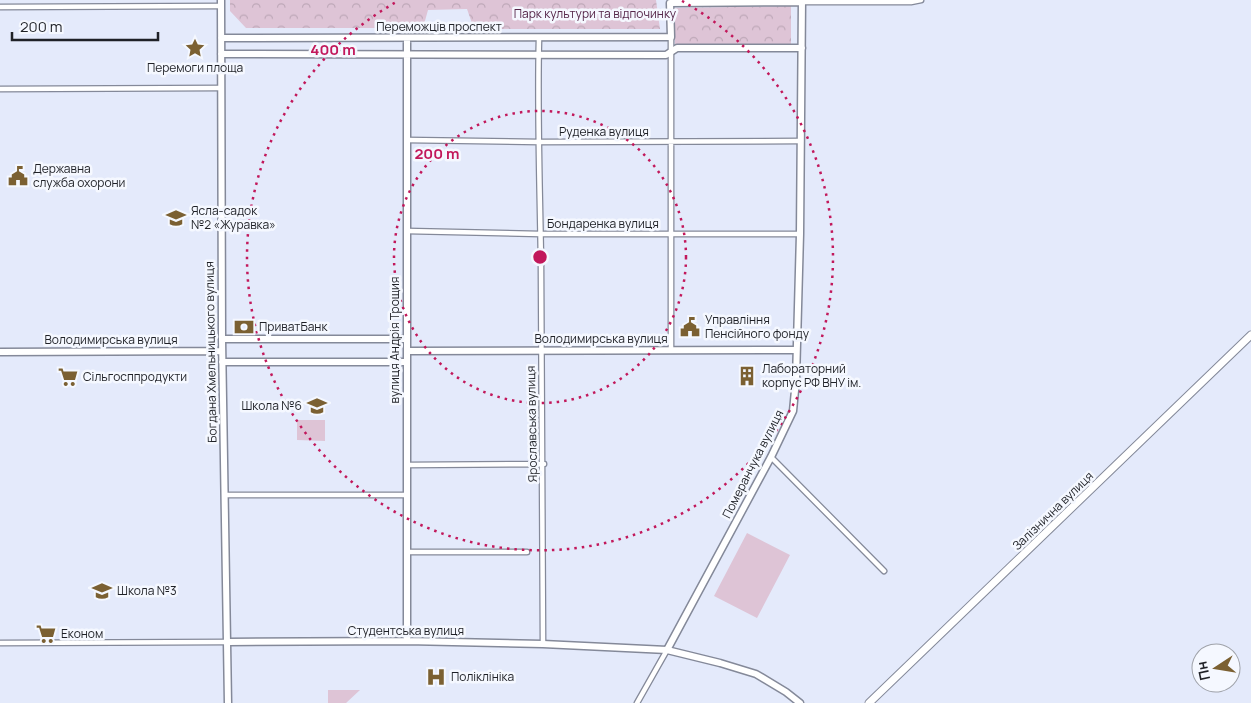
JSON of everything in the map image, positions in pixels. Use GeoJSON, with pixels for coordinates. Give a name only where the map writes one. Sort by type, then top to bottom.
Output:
{"type":"FeatureCollection","features":[{"type":"Feature","properties":{"kind":"main road","name":"Залізнична вулиця"},"geometry":{"type":"LineString","coordinates":[[869,703],[1251,335]]}},
{"type":"Feature","properties":{"kind":"street"},"geometry":{"type":"LineString","coordinates":[[671,350],[671,37],[668,2],[911,2],[921,0]]}},
{"type":"Feature","properties":{"kind":"street","name":"Померанчука вулиця"},"geometry":{"type":"LineString","coordinates":[[637,703],[771,456],[793,411],[796,380],[800,234],[802,1]]}},
{"type":"Feature","properties":{"kind":"street"},"geometry":{"type":"LineString","coordinates":[[0,7],[220,3]]}},
{"type":"Feature","properties":{"kind":"street","name":"Богдана Хмельницького вулиця"},"geometry":{"type":"LineString","coordinates":[[220,3],[222,362],[228,703]]}},
{"type":"Feature","properties":{"kind":"street","name":"Переможців проспект"},"geometry":{"type":"LineString","coordinates":[[221,38],[671,37]]}},
{"type":"Feature","properties":{"kind":"street","name":"вулиця Андрія Трощия"},"geometry":{"type":"LineString","coordinates":[[406,38],[407,641]]}},
{"type":"Feature","properties":{"kind":"street","name":"Ярославська вулиця"},"geometry":{"type":"LineString","coordinates":[[539,38],[541,350],[544,464],[543,644]]}},
{"type":"Feature","properties":{"kind":"street"},"geometry":{"type":"LineString","coordinates":[[221,54],[666,55],[678,48],[802,48]]}},
{"type":"Feature","properties":{"kind":"street"},"geometry":{"type":"LineString","coordinates":[[0,89],[221,88]]}},
{"type":"Feature","properties":{"kind":"street","name":"Руденка вулиця"},"geometry":{"type":"LineString","coordinates":[[407,140],[539,142],[801,141]]}},
{"type":"Feature","properties":{"kind":"street","name":"Бондаренка вулиця"},"geometry":{"type":"LineString","coordinates":[[407,231],[540,234],[800,234]]}},
{"type":"Feature","properties":{"kind":"street"},"geometry":{"type":"LineString","coordinates":[[222,339],[407,339]]}},
{"type":"Feature","properties":{"kind":"street","name":"Володимирська вулиця"},"geometry":{"type":"LineString","coordinates":[[407,352],[796,350]]}},
{"type":"Feature","properties":{"kind":"street","name":"Володимирська вулиця"},"geometry":{"type":"LineString","coordinates":[[0,352],[222,351]]}},
{"type":"Feature","properties":{"kind":"street"},"geometry":{"type":"LineString","coordinates":[[222,362],[406,362]]}},
{"type":"Feature","properties":{"kind":"street"},"geometry":{"type":"LineString","coordinates":[[771,456],[884,571]]}},
{"type":"Feature","properties":{"kind":"street"},"geometry":{"type":"LineString","coordinates":[[407,465],[544,464]]}},
{"type":"Feature","properties":{"kind":"street"},"geometry":{"type":"LineString","coordinates":[[225,495],[406,495]]}},
{"type":"Feature","properties":{"kind":"street"},"geometry":{"type":"LineString","coordinates":[[407,552],[527,552]]}},
{"type":"Feature","properties":{"kind":"street","name":"Студентська вулиця"},"geometry":{"type":"LineString","coordinates":[[0,643],[407,641],[543,644],[667,650],[756,674],[800,703]]}},
{"type":"Feature","properties":{"kind":"green space","name":"Парк культури та відпочинку"},"geometry":{"type":"Polygon","coordinates":[[[230,0],[656,0],[660,29],[474,29],[467,9],[428,10],[423,28],[246,28],[230,11],[230,0]]]}},
{"type":"Feature","properties":{"kind":"green space"},"geometry":{"type":"Polygon","coordinates":[[[791,6],[791,44],[675,46],[674,8],[791,6]]]}},
{"type":"Feature","properties":{"kind":"green space"},"geometry":{"type":"Polygon","coordinates":[[[297,420],[325,420],[325,441],[297,440],[297,420]]]}},
{"type":"Feature","properties":{"kind":"green space"},"geometry":{"type":"Polygon","coordinates":[[[747,533],[790,555],[757,618],[714,596],[747,533]]]}},
{"type":"Feature","properties":{"kind":"green space"},"geometry":{"type":"Polygon","coordinates":[[[328,690],[360,690],[346,703],[328,703],[328,690]]]}},
{"type":"Feature","properties":{"kind":"place","name":"Перемоги площа"},"geometry":{"type":"Point","coordinates":[195,48]}},
{"type":"Feature","properties":{"kind":"place","name":"Державна служба охорони"},"geometry":{"type":"Point","coordinates":[18,176]}},
{"type":"Feature","properties":{"kind":"place","name":"Ясла-садок №2 «Журавка»"},"geometry":{"type":"Point","coordinates":[176,218]}},
{"type":"Feature","properties":{"kind":"place","name":"ПриватБанк"},"geometry":{"type":"Point","coordinates":[244,327]}},
{"type":"Feature","properties":{"kind":"place","name":"Управління Пенсійного фонду"},"geometry":{"type":"Point","coordinates":[690,327]}},
{"type":"Feature","properties":{"kind":"place","name":"Лабораторний корпус РФ ВНУ ім."},"geometry":{"type":"Point","coordinates":[747,376]}},
{"type":"Feature","properties":{"kind":"place","name":"Сільгосппродукти"},"geometry":{"type":"Point","coordinates":[68,377]}},
{"type":"Feature","properties":{"kind":"place","name":"Школа №6"},"geometry":{"type":"Point","coordinates":[317,406]}},
{"type":"Feature","properties":{"kind":"place","name":"Школа №3"},"geometry":{"type":"Point","coordinates":[102,591]}},
{"type":"Feature","properties":{"kind":"place","name":"Економ"},"geometry":{"type":"Point","coordinates":[46,634]}},
{"type":"Feature","properties":{"kind":"place","name":"Поліклініка"},"geometry":{"type":"Point","coordinates":[436,677]}}]}
